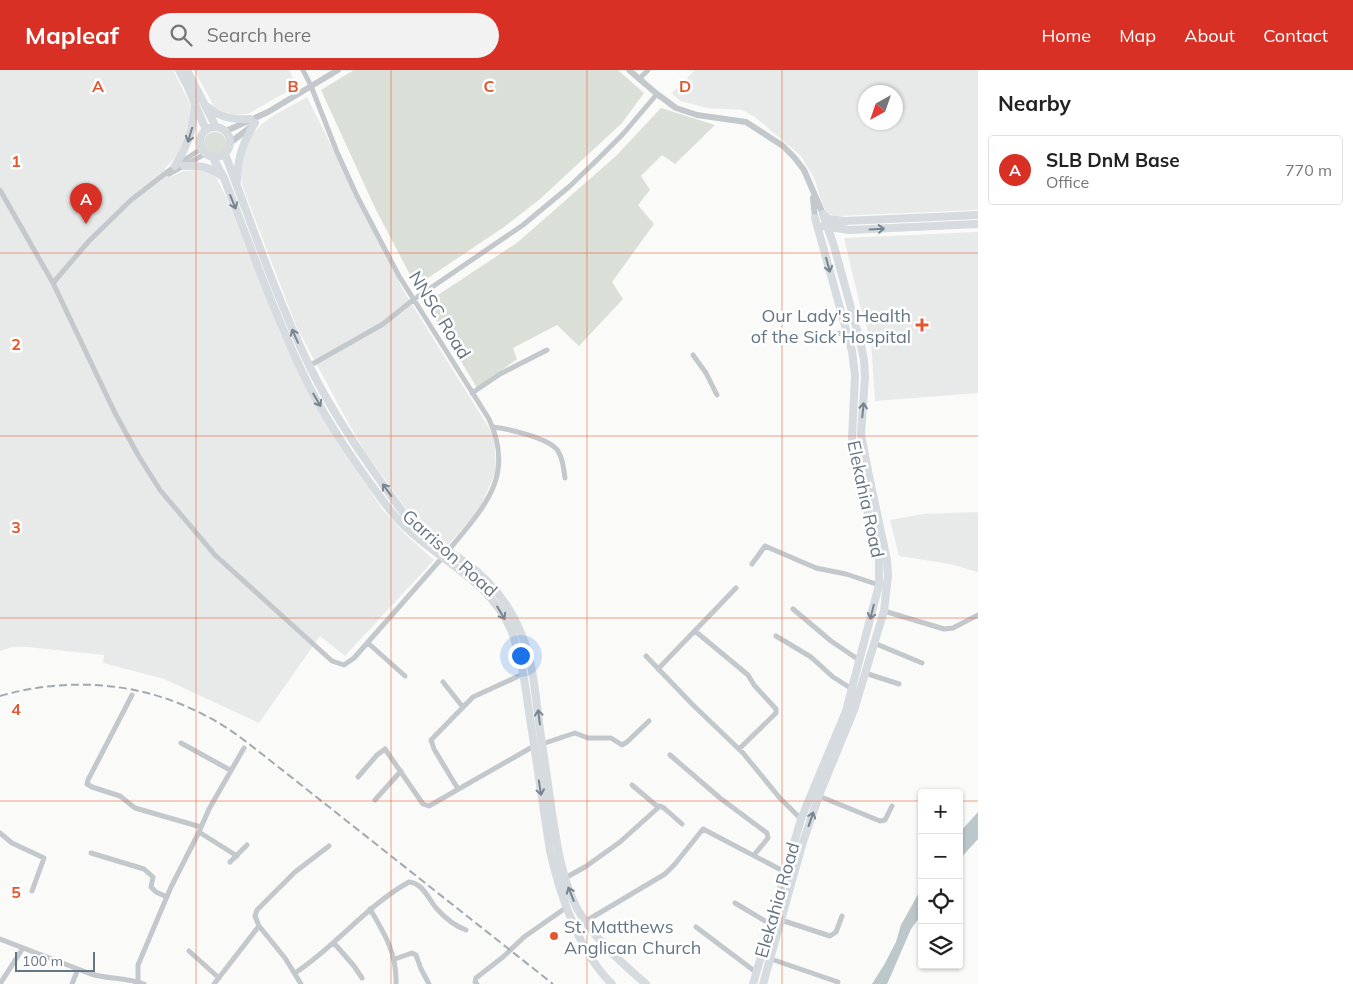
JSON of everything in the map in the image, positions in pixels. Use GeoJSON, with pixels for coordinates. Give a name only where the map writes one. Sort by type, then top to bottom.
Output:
{"type":"FeatureCollection","features":[{"type":"Feature","properties":{"kind":"main road"},"geometry":{"type":"LineString","coordinates":[[179,70],[206,130]]}},
{"type":"Feature","properties":{"kind":"main road"},"geometry":{"type":"LineString","coordinates":[[187,70],[216,127]]}},
{"type":"Feature","properties":{"kind":"main road"},"geometry":{"type":"LineString","coordinates":[[175,166],[192,132],[195,102]]}},
{"type":"Feature","properties":{"kind":"main road"},"geometry":{"type":"LineString","coordinates":[[206,105],[220,116],[253,121],[240,155],[237,185]]}},
{"type":"Feature","properties":{"kind":"main road"},"geometry":{"type":"LineString","coordinates":[[216,127],[226,131],[231,142],[225,154],[213,158],[203,151],[200,139],[206,130],[216,127]]}},
{"type":"Feature","properties":{"kind":"main road","name":"Garrison Road"},"geometry":{"type":"LineString","coordinates":[[225,154],[290,323],[309,366],[332,408],[366,462],[406,516],[426,535],[465,562],[489,583],[505,603],[518,626],[528,650],[531,667],[550,851],[560,889],[579,934],[595,964],[612,984]]}},
{"type":"Feature","properties":{"kind":"main road","name":"Garrison Road"},"geometry":{"type":"LineString","coordinates":[[213,158],[224,178],[293,351],[342,442],[388,508],[412,534],[483,588],[511,630],[523,674],[565,878],[578,909],[600,940],[646,984]]}},
{"type":"Feature","properties":{"kind":"main road"},"geometry":{"type":"LineString","coordinates":[[184,166],[200,165],[209,168],[224,178]]}},
{"type":"Feature","properties":{"kind":"main road"},"geometry":{"type":"LineString","coordinates":[[819,216],[845,221],[978,215]]}},
{"type":"Feature","properties":{"kind":"main road","name":"Elekahia Road"},"geometry":{"type":"LineString","coordinates":[[764,984],[803,842],[819,796],[854,710],[887,597],[887,560],[861,434],[865,377],[864,360],[834,246],[828,228],[819,216]]}},
{"type":"Feature","properties":{"kind":"main road","name":"Elekahia Road"},"geometry":{"type":"LineString","coordinates":[[753,984],[801,819],[846,711],[879,585],[879,559],[853,446],[851,424],[855,375],[852,351],[822,240],[819,216]]}},
{"type":"Feature","properties":{"kind":"main road"},"geometry":{"type":"LineString","coordinates":[[822,240],[828,228],[845,221]]}},
{"type":"Feature","properties":{"kind":"main road"},"geometry":{"type":"LineString","coordinates":[[828,228],[849,230],[978,224]]}},
{"type":"Feature","properties":{"kind":"main road"},"geometry":{"type":"LineString","coordinates":[[834,246],[838,236],[849,230]]}},
{"type":"Feature","properties":{"kind":"street","name":"NNSC Road"},"geometry":{"type":"LineString","coordinates":[[303,70],[357,196],[413,300],[493,427],[499,450],[499,466],[496,480],[483,507],[448,551]]}},
{"type":"Feature","properties":{"kind":"street"},"geometry":{"type":"LineString","coordinates":[[226,131],[253,121],[338,70]]}},
{"type":"Feature","properties":{"kind":"street","name":"Elekahia Road"},"geometry":{"type":"LineString","coordinates":[[629,70],[676,108],[690,113],[741,120],[754,126],[774,142],[783,146],[804,170],[813,192],[819,216]]}},
{"type":"Feature","properties":{"kind":"street"},"geometry":{"type":"LineString","coordinates":[[639,78],[648,70]]}},
{"type":"Feature","properties":{"kind":"street"},"geometry":{"type":"LineString","coordinates":[[309,366],[383,324],[413,300],[475,259],[540,212],[604,153],[657,94]]}},
{"type":"Feature","properties":{"kind":"street"},"geometry":{"type":"LineString","coordinates":[[231,142],[253,121]]}},
{"type":"Feature","properties":{"kind":"street"},"geometry":{"type":"LineString","coordinates":[[53,283],[102,227],[131,200],[175,166],[203,151]]}},
{"type":"Feature","properties":{"kind":"street"},"geometry":{"type":"LineString","coordinates":[[164,176],[184,166],[203,151]]}},
{"type":"Feature","properties":{"kind":"street"},"geometry":{"type":"LineString","coordinates":[[0,190],[53,283],[115,413],[160,490],[206,545],[230,570],[332,661],[338,664],[348,663],[442,558]]}},
{"type":"Feature","properties":{"kind":"street"},"geometry":{"type":"LineString","coordinates":[[808,339],[847,332]]}},
{"type":"Feature","properties":{"kind":"street"},"geometry":{"type":"LineString","coordinates":[[472,393],[500,374],[547,350]]}},
{"type":"Feature","properties":{"kind":"street"},"geometry":{"type":"LineString","coordinates":[[693,355],[706,373],[717,395]]}},
{"type":"Feature","properties":{"kind":"street"},"geometry":{"type":"LineString","coordinates":[[493,427],[520,432],[552,446],[560,456],[565,478]]}},
{"type":"Feature","properties":{"kind":"street"},"geometry":{"type":"LineString","coordinates":[[752,564],[765,546],[816,568],[846,574],[879,585]]}},
{"type":"Feature","properties":{"kind":"street"},"geometry":{"type":"LineString","coordinates":[[658,669],[736,588]]}},
{"type":"Feature","properties":{"kind":"street"},"geometry":{"type":"LineString","coordinates":[[794,609],[831,642],[859,660]]}},
{"type":"Feature","properties":{"kind":"street"},"geometry":{"type":"LineString","coordinates":[[884,611],[944,629],[961,625],[978,615]]}},
{"type":"Feature","properties":{"kind":"street"},"geometry":{"type":"LineString","coordinates":[[695,632],[748,675],[754,685],[776,708],[776,714],[739,749]]}},
{"type":"Feature","properties":{"kind":"street"},"geometry":{"type":"LineString","coordinates":[[776,636],[811,658],[833,677],[852,689]]}},
{"type":"Feature","properties":{"kind":"street"},"geometry":{"type":"LineString","coordinates":[[368,642],[405,676]]}},
{"type":"Feature","properties":{"kind":"street"},"geometry":{"type":"LineString","coordinates":[[874,643],[922,663]]}},
{"type":"Feature","properties":{"kind":"street"},"geometry":{"type":"LineString","coordinates":[[646,656],[739,749],[779,797],[801,819]]}},
{"type":"Feature","properties":{"kind":"street"},"geometry":{"type":"LineString","coordinates":[[865,673],[899,684]]}},
{"type":"Feature","properties":{"kind":"street"},"geometry":{"type":"LineString","coordinates":[[458,789],[434,749],[431,740],[472,697],[523,674]]}},
{"type":"Feature","properties":{"kind":"street"},"geometry":{"type":"LineString","coordinates":[[443,682],[462,706]]}},
{"type":"Feature","properties":{"kind":"street"},"geometry":{"type":"LineString","coordinates":[[132,695],[87,784],[120,796],[135,808],[200,830],[237,856]]}},
{"type":"Feature","properties":{"kind":"street"},"geometry":{"type":"LineString","coordinates":[[358,777],[384,749],[388,751],[426,806],[429,806],[538,745],[575,733],[588,738],[611,738],[622,745],[649,721]]}},
{"type":"Feature","properties":{"kind":"street"},"geometry":{"type":"LineString","coordinates":[[181,743],[230,770]]}},
{"type":"Feature","properties":{"kind":"street"},"geometry":{"type":"LineString","coordinates":[[0,939],[104,978],[141,983],[138,966],[167,897],[209,809],[244,748]]}},
{"type":"Feature","properties":{"kind":"street"},"geometry":{"type":"LineString","coordinates":[[670,755],[720,798],[768,833],[768,838],[754,855]]}},
{"type":"Feature","properties":{"kind":"street"},"geometry":{"type":"LineString","coordinates":[[375,800],[401,771]]}},
{"type":"Feature","properties":{"kind":"street"},"geometry":{"type":"LineString","coordinates":[[632,785],[658,807],[664,808],[682,824]]}},
{"type":"Feature","properties":{"kind":"street"},"geometry":{"type":"LineString","coordinates":[[819,796],[880,821],[885,820],[892,806]]}},
{"type":"Feature","properties":{"kind":"street"},"geometry":{"type":"LineString","coordinates":[[565,878],[585,867],[620,842],[658,807]]}},
{"type":"Feature","properties":{"kind":"street"},"geometry":{"type":"LineString","coordinates":[[586,921],[665,874],[703,829],[785,872]]}},
{"type":"Feature","properties":{"kind":"street"},"geometry":{"type":"LineString","coordinates":[[0,833],[12,843],[44,858],[32,891]]}},
{"type":"Feature","properties":{"kind":"street"},"geometry":{"type":"LineString","coordinates":[[230,862],[247,844]]}},
{"type":"Feature","properties":{"kind":"street"},"geometry":{"type":"LineString","coordinates":[[301,984],[269,937],[259,926],[255,916],[256,910],[295,872],[329,846]]}},
{"type":"Feature","properties":{"kind":"street"},"geometry":{"type":"LineString","coordinates":[[91,853],[144,869],[153,877],[151,887],[153,890],[167,897]]}},
{"type":"Feature","properties":{"kind":"street"},"geometry":{"type":"LineString","coordinates":[[295,973],[334,944],[384,897],[412,882],[423,890],[440,913],[466,930]]}},
{"type":"Feature","properties":{"kind":"street"},"geometry":{"type":"LineString","coordinates":[[734,903],[770,924]]}},
{"type":"Feature","properties":{"kind":"street"},"geometry":{"type":"LineString","coordinates":[[477,984],[475,982],[476,978],[503,957],[515,944],[567,907]]}},
{"type":"Feature","properties":{"kind":"street"},"geometry":{"type":"LineString","coordinates":[[370,909],[392,950],[396,984]]}},
{"type":"Feature","properties":{"kind":"street"},"geometry":{"type":"LineString","coordinates":[[781,920],[830,936],[836,932],[842,916]]}},
{"type":"Feature","properties":{"kind":"street"},"geometry":{"type":"LineString","coordinates":[[214,984],[259,926]]}},
{"type":"Feature","properties":{"kind":"street"},"geometry":{"type":"LineString","coordinates":[[696,927],[757,972]]}},
{"type":"Feature","properties":{"kind":"street"},"geometry":{"type":"LineString","coordinates":[[334,944],[362,978]]}},
{"type":"Feature","properties":{"kind":"street"},"geometry":{"type":"LineString","coordinates":[[0,984],[23,948]]}},
{"type":"Feature","properties":{"kind":"street"},"geometry":{"type":"LineString","coordinates":[[189,951],[219,978]]}},
{"type":"Feature","properties":{"kind":"street"},"geometry":{"type":"LineString","coordinates":[[394,959],[414,954],[419,960],[421,969],[429,984]]}},
{"type":"Feature","properties":{"kind":"street"},"geometry":{"type":"LineString","coordinates":[[771,960],[838,982]]}},
{"type":"Feature","properties":{"kind":"street"},"geometry":{"type":"LineString","coordinates":[[72,984],[78,969]]}},
{"type":"Feature","properties":{"kind":"shaded area"},"geometry":{"type":"Polygon","coordinates":[[[0,70],[173,70],[190,104],[189,132],[178,155],[165,168],[171,177],[183,171],[198,170],[213,174],[217,179],[227,199],[281,335],[322,416],[345,455],[384,511],[406,535],[434,560],[345,656],[320,636],[259,723],[164,679],[103,663],[104,655],[27,647],[12,647],[0,651],[0,70]]]}},
{"type":"Feature","properties":{"kind":"shaded area"},"geometry":{"type":"Polygon","coordinates":[[[194,70],[289,70],[297,86],[248,114],[233,115],[225,113],[214,106],[194,70]]]}},
{"type":"Feature","properties":{"kind":"shaded area"},"geometry":{"type":"Polygon","coordinates":[[[354,70],[618,70],[644,93],[622,123],[540,199],[504,227],[416,286],[376,210],[321,90],[354,70]]]}},
{"type":"Feature","properties":{"kind":"shaded area"},"geometry":{"type":"Polygon","coordinates":[[[695,70],[978,70],[978,210],[835,216],[826,211],[822,204],[815,180],[801,156],[755,117],[742,110],[707,108],[680,101],[672,93],[695,70]]]}},
{"type":"Feature","properties":{"kind":"shaded area"},"geometry":{"type":"Polygon","coordinates":[[[307,97],[403,290],[494,436],[496,471],[479,510],[448,545],[428,531],[407,510],[364,450],[345,417],[297,328],[243,188],[241,178],[243,154],[252,135],[274,115],[307,97]]]}},
{"type":"Feature","properties":{"kind":"shaded area"},"geometry":{"type":"Polygon","coordinates":[[[661,108],[715,125],[675,164],[662,155],[641,176],[650,190],[638,205],[654,224],[612,282],[623,299],[579,346],[557,325],[513,348],[517,359],[477,388],[426,303],[518,242],[616,156],[661,108]]]}},
{"type":"Feature","properties":{"kind":"shaded area"},"geometry":{"type":"Polygon","coordinates":[[[215,132],[223,135],[226,143],[223,151],[215,154],[207,151],[204,143],[207,135],[215,132]]]}},
{"type":"Feature","properties":{"kind":"shaded area","name":"Our Lady's Health of the Sick Hospital"},"geometry":{"type":"Polygon","coordinates":[[[978,232],[978,393],[875,401],[871,340],[861,310],[844,238],[978,232]]]}},
{"type":"Feature","properties":{"kind":"shaded area"},"geometry":{"type":"Polygon","coordinates":[[[978,513],[978,572],[950,564],[899,556],[890,520],[924,514],[978,513]]]}},
{"type":"Feature","properties":{"kind":"shaded area"},"geometry":{"type":"Polygon","coordinates":[[[978,812],[978,839],[963,856],[963,834],[963,829],[978,812]]]}},
{"type":"Feature","properties":{"kind":"shaded area"},"geometry":{"type":"Polygon","coordinates":[[[918,894],[918,919],[911,929],[887,984],[872,984],[896,942],[901,925],[918,894]]]}},
{"type":"Feature","properties":{"kind":"railway"},"geometry":{"type":"LineString","coordinates":[[0,696],[53,686],[106,686],[158,696],[184,705],[208,717],[262,754],[553,984]]}},
{"type":"Feature","properties":{"kind":"place","name":"SLB DnM Base"},"geometry":{"type":"Point","coordinates":[86,224]}},
{"type":"Feature","properties":{"kind":"place","name":"Our Lady's Health of the Sick Hospital"},"geometry":{"type":"Point","coordinates":[922,325]}},
{"type":"Feature","properties":{"kind":"place","name":"St. Matthews Anglican Church"},"geometry":{"type":"Point","coordinates":[554,936]}}]}
